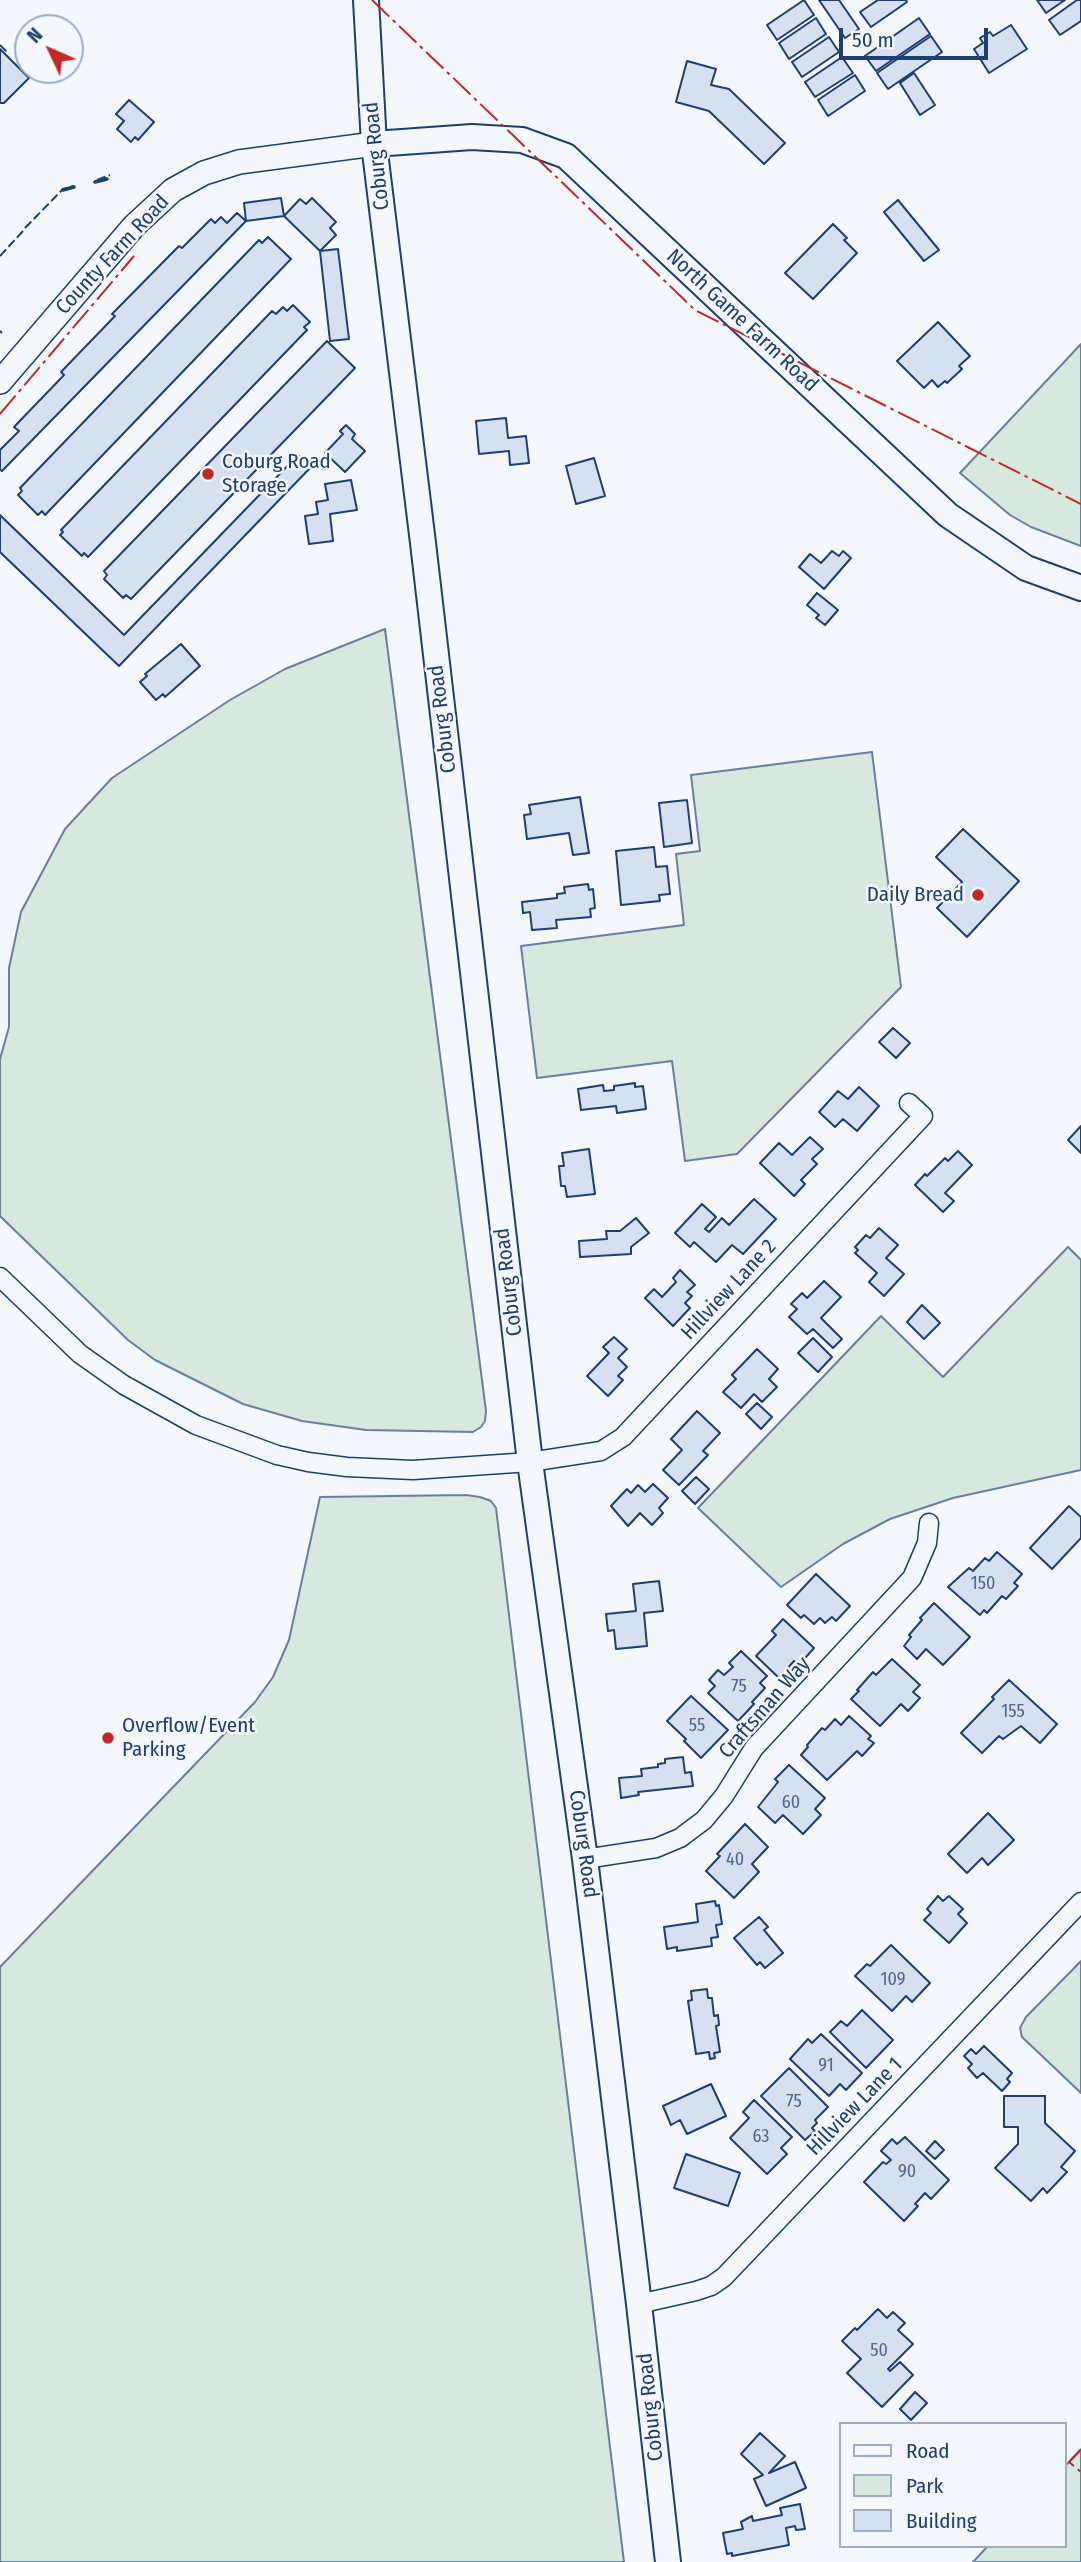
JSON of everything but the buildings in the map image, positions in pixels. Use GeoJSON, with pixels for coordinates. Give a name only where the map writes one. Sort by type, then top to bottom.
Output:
{"type":"FeatureCollection","features":[{"type":"Feature","properties":{"kind":"main road","name":"Coburg Road"},"geometry":{"type":"LineString","coordinates":[[366,0],[374,144],[425,557],[530,1462],[585,1859],[668,2562]]}},
{"type":"Feature","properties":{"kind":"main road","name":"North Game Farm Road"},"geometry":{"type":"LineString","coordinates":[[374,144],[472,137],[522,140],[566,156],[948,514],[1026,568],[1081,587]]}},
{"type":"Feature","properties":{"kind":"street","name":"County Farm Road"},"geometry":{"type":"LineString","coordinates":[[0,382],[134,226],[173,190],[204,173],[239,162],[374,144]]}},
{"type":"Feature","properties":{"kind":"street","name":"Hillview Lane 2"},"geometry":{"type":"LineString","coordinates":[[530,1462],[601,1451],[623,1437],[923,1116],[909,1103]]}},
{"type":"Feature","properties":{"kind":"street"},"geometry":{"type":"LineString","coordinates":[[0,1277],[62,1338],[97,1367],[171,1413],[241,1443],[308,1462],[347,1467],[413,1470],[530,1462]]}},
{"type":"Feature","properties":{"kind":"street","name":"Craftsman Way"},"geometry":{"type":"LineString","coordinates":[[585,1859],[656,1848],[680,1838],[704,1820],[724,1796],[754,1748],[912,1578],[927,1543],[929,1522]]}},
{"type":"Feature","properties":{"kind":"street","name":"Hillview Lane 1"},"geometry":{"type":"LineString","coordinates":[[639,2304],[696,2291],[711,2286],[724,2277],[1081,1902]]}},
{"type":"Feature","properties":{"kind":"green space"},"geometry":{"type":"Polygon","coordinates":[[[1081,344],[1081,546],[1031,527],[1010,515],[960,473],[1081,344]]]}},
{"type":"Feature","properties":{"kind":"green space"},"geometry":{"type":"Polygon","coordinates":[[[385,629],[486,1411],[485,1421],[473,1432],[366,1430],[302,1421],[243,1404],[155,1360],[128,1340],[0,1216],[0,1059],[9,1027],[9,968],[21,912],[65,829],[112,778],[230,700],[285,669],[385,629]]]}},
{"type":"Feature","properties":{"kind":"green space"},"geometry":{"type":"Polygon","coordinates":[[[872,752],[901,987],[737,1154],[685,1161],[672,1061],[537,1078],[521,946],[684,925],[676,854],[700,851],[691,775],[872,752]]]}},
{"type":"Feature","properties":{"kind":"green space"},"geometry":{"type":"Polygon","coordinates":[[[1068,1247],[1081,1260],[1081,1470],[953,1498],[890,1519],[843,1544],[781,1587],[698,1508],[881,1316],[943,1377],[1068,1247]]]}},
{"type":"Feature","properties":{"kind":"green space"},"geometry":{"type":"Polygon","coordinates":[[[466,1495],[491,1501],[496,1508],[624,2562],[0,2562],[0,1967],[255,1702],[273,1677],[289,1640],[320,1497],[466,1495]]]}},
{"type":"Feature","properties":{"kind":"green space"},"geometry":{"type":"Polygon","coordinates":[[[1081,1961],[1081,2093],[1022,2037],[1020,2028],[1026,2017],[1081,1961]]]}},
{"type":"Feature","properties":{"kind":"green space"},"geometry":{"type":"Polygon","coordinates":[[[1081,2450],[1081,2562],[973,2562],[986,2548],[1067,2548],[1067,2464],[1081,2450]]]}},
{"type":"Feature","properties":{"kind":"fence"},"geometry":{"type":"LineString","coordinates":[[0,45],[9,54]]}},
{"type":"Feature","properties":{"kind":"fence"},"geometry":{"type":"LineString","coordinates":[[97,180],[110,175]]}},
{"type":"Feature","properties":{"kind":"fence"},"geometry":{"type":"LineString","coordinates":[[25,228],[63,189],[73,186]]}},
{"type":"Feature","properties":{"kind":"fence"},"geometry":{"type":"LineString","coordinates":[[0,256],[23,231]]}},
{"type":"Feature","properties":{"kind":"wall"},"geometry":{"type":"LineString","coordinates":[[95,182],[107,179]]}},
{"type":"Feature","properties":{"kind":"wall"},"geometry":{"type":"LineString","coordinates":[[63,190],[74,187]]}},
{"type":"Feature","properties":{"kind":"power"},"geometry":{"type":"LineString","coordinates":[[372,0],[695,310],[1081,504]]}},
{"type":"Feature","properties":{"kind":"power"},"geometry":{"type":"LineString","coordinates":[[0,414],[134,256]]}},
{"type":"Feature","properties":{"kind":"power"},"geometry":{"type":"LineString","coordinates":[[1081,2449],[1069,2462],[1081,2472]]}},
{"type":"Feature","properties":{"kind":"place","name":"Coburg Road Storage"},"geometry":{"type":"Point","coordinates":[208,474]}},
{"type":"Feature","properties":{"kind":"place","name":"Daily Bread"},"geometry":{"type":"Point","coordinates":[978,895]}},
{"type":"Feature","properties":{"kind":"place","name":"Overflow/Event Parking"},"geometry":{"type":"Point","coordinates":[108,1738]}}]}
